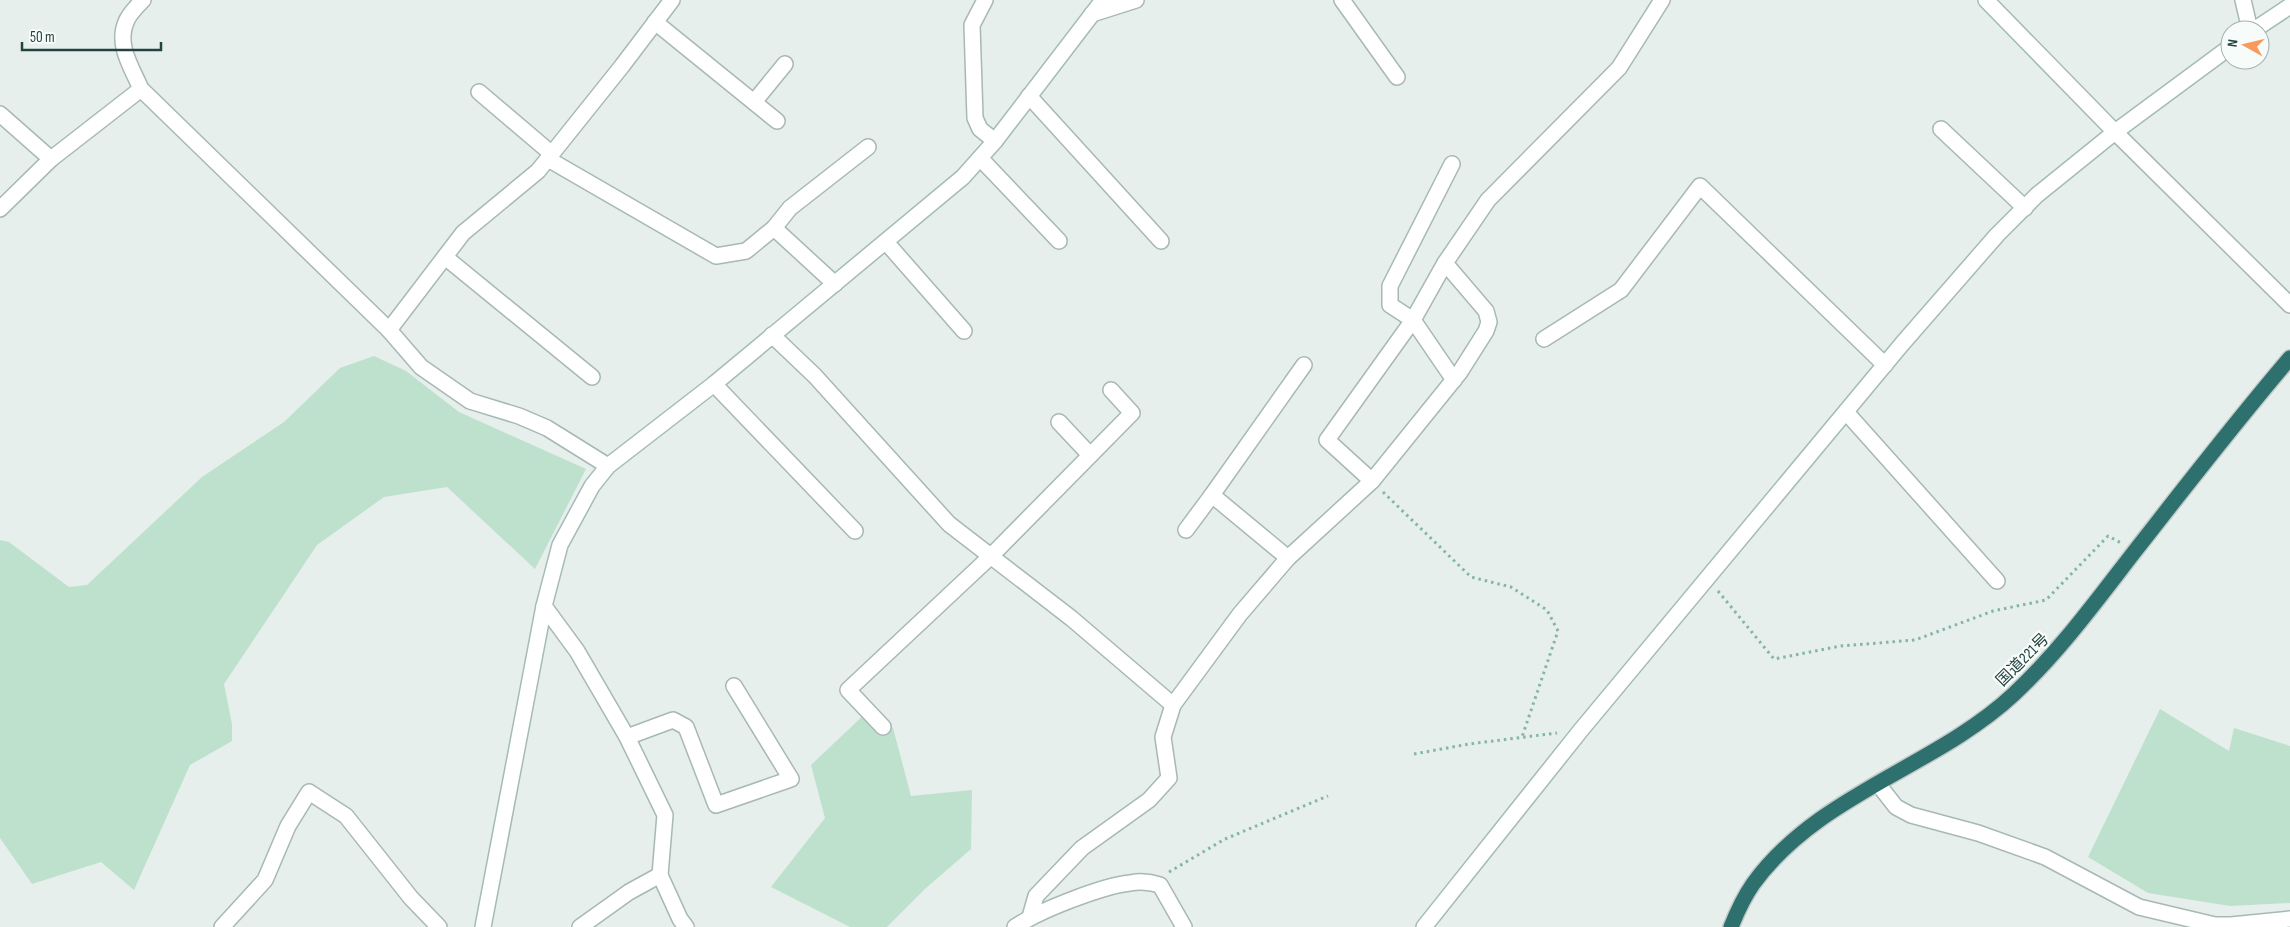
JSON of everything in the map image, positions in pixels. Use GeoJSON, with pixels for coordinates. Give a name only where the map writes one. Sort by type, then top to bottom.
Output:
{"type":"FeatureCollection","features":[{"type":"Feature","properties":{"kind":"highway","name":"国道221号"},"geometry":{"type":"LineString","coordinates":[[1731,927],[1753,885],[1789,844],[1829,814],[1968,730],[2014,694],[2061,645],[2242,414],[2290,358]]}},
{"type":"Feature","properties":{"kind":"street"},"geometry":{"type":"LineString","coordinates":[[143,0],[126,20],[122,35],[124,52],[141,89],[389,330],[421,367],[470,400],[519,416],[547,428],[608,466]]}},
{"type":"Feature","properties":{"kind":"street"},"geometry":{"type":"LineString","coordinates":[[389,330],[463,233],[538,171],[672,0]]}},
{"type":"Feature","properties":{"kind":"street"},"geometry":{"type":"LineString","coordinates":[[985,0],[972,25],[975,118],[980,129],[995,141]]}},
{"type":"Feature","properties":{"kind":"street"},"geometry":{"type":"LineString","coordinates":[[483,927],[544,606],[560,544],[592,486],[608,466],[714,384],[963,177],[995,141],[1103,0]]}},
{"type":"Feature","properties":{"kind":"street"},"geometry":{"type":"LineString","coordinates":[[1092,14],[1136,0]]}},
{"type":"Feature","properties":{"kind":"street"},"geometry":{"type":"LineString","coordinates":[[1342,0],[1397,77]]}},
{"type":"Feature","properties":{"kind":"street"},"geometry":{"type":"LineString","coordinates":[[1372,481],[1327,440],[1413,320],[1445,263],[1488,200],[1619,68],[1662,0]]}},
{"type":"Feature","properties":{"kind":"street"},"geometry":{"type":"LineString","coordinates":[[1986,0],[2115,132],[2290,305]]}},
{"type":"Feature","properties":{"kind":"street"},"geometry":{"type":"LineString","coordinates":[[2243,0],[2248,20]]}},
{"type":"Feature","properties":{"kind":"street"},"geometry":{"type":"LineString","coordinates":[[2269,20],[2290,6]]}},
{"type":"Feature","properties":{"kind":"street"},"geometry":{"type":"LineString","coordinates":[[655,22],[777,121]]}},
{"type":"Feature","properties":{"kind":"street"},"geometry":{"type":"LineString","coordinates":[[1424,927],[1581,730],[1885,365],[1996,235],[2037,195],[2115,132],[2220,54]]}},
{"type":"Feature","properties":{"kind":"street"},"geometry":{"type":"LineString","coordinates":[[754,102],[785,64]]}},
{"type":"Feature","properties":{"kind":"street"},"geometry":{"type":"LineString","coordinates":[[0,209],[51,159],[141,89]]}},
{"type":"Feature","properties":{"kind":"street"},"geometry":{"type":"LineString","coordinates":[[479,92],[550,157],[716,256],[746,251],[774,228],[790,208],[868,147]]}},
{"type":"Feature","properties":{"kind":"street"},"geometry":{"type":"LineString","coordinates":[[1029,96],[1161,241]]}},
{"type":"Feature","properties":{"kind":"street"},"geometry":{"type":"LineString","coordinates":[[0,114],[51,159]]}},
{"type":"Feature","properties":{"kind":"street"},"geometry":{"type":"LineString","coordinates":[[1940,130],[2025,208]]}},
{"type":"Feature","properties":{"kind":"street"},"geometry":{"type":"LineString","coordinates":[[980,158],[1059,241]]}},
{"type":"Feature","properties":{"kind":"street"},"geometry":{"type":"LineString","coordinates":[[1452,164],[1390,286],[1390,305],[1413,320],[1454,380]]}},
{"type":"Feature","properties":{"kind":"street"},"geometry":{"type":"LineString","coordinates":[[1544,339],[1621,290],[1700,186],[1885,365]]}},
{"type":"Feature","properties":{"kind":"street"},"geometry":{"type":"LineString","coordinates":[[774,228],[834,284]]}},
{"type":"Feature","properties":{"kind":"street"},"geometry":{"type":"LineString","coordinates":[[886,242],[964,331]]}},
{"type":"Feature","properties":{"kind":"street"},"geometry":{"type":"LineString","coordinates":[[444,257],[592,377]]}},
{"type":"Feature","properties":{"kind":"street"},"geometry":{"type":"LineString","coordinates":[[1030,917],[1036,896],[1082,848],[1149,800],[1169,778],[1165,763],[1163,737],[1173,705],[1240,614],[1288,558],[1372,481],[1454,380],[1486,331],[1489,322],[1486,311],[1445,263]]}},
{"type":"Feature","properties":{"kind":"street"},"geometry":{"type":"LineString","coordinates":[[772,335],[814,376],[949,524],[1071,618],[1173,705]]}},
{"type":"Feature","properties":{"kind":"street"},"geometry":{"type":"LineString","coordinates":[[1186,530],[1304,365]]}},
{"type":"Feature","properties":{"kind":"street"},"geometry":{"type":"LineString","coordinates":[[714,384],[855,531]]}},
{"type":"Feature","properties":{"kind":"street"},"geometry":{"type":"LineString","coordinates":[[883,727],[848,690],[990,557],[1132,412],[1111,390]]}},
{"type":"Feature","properties":{"kind":"street"},"geometry":{"type":"LineString","coordinates":[[1846,412],[1997,581]]}},
{"type":"Feature","properties":{"kind":"street"},"geometry":{"type":"LineString","coordinates":[[1059,422],[1090,455]]}},
{"type":"Feature","properties":{"kind":"street"},"geometry":{"type":"LineString","coordinates":[[1212,495],[1288,558]]}},
{"type":"Feature","properties":{"kind":"street"},"geometry":{"type":"LineString","coordinates":[[544,606],[577,651],[627,737],[664,815],[660,875],[680,919],[686,927]]}},
{"type":"Feature","properties":{"kind":"street"},"geometry":{"type":"LineString","coordinates":[[627,737],[673,720],[686,727],[716,805],[791,780],[734,686]]}},
{"type":"Feature","properties":{"kind":"street"},"geometry":{"type":"LineString","coordinates":[[1878,784],[1896,807],[1911,815],[1978,833],[2045,857],[2139,908],[2218,926],[2290,920]]}},
{"type":"Feature","properties":{"kind":"street"},"geometry":{"type":"LineString","coordinates":[[222,927],[265,880],[288,826],[309,792],[346,816],[411,898],[439,927]]}},
{"type":"Feature","properties":{"kind":"street"},"geometry":{"type":"LineString","coordinates":[[580,927],[630,892],[660,875]]}},
{"type":"Feature","properties":{"kind":"street"},"geometry":{"type":"LineString","coordinates":[[1015,927],[1030,917],[1107,888],[1130,882],[1152,882],[1160,885],[1184,927]]}},
{"type":"Feature","properties":{"kind":"path"},"geometry":{"type":"LineString","coordinates":[[1372,481],[1471,577],[1511,587],[1547,610],[1558,631],[1522,737]]}},
{"type":"Feature","properties":{"kind":"path"},"geometry":{"type":"LineString","coordinates":[[1708,579],[1774,659],[1841,646],[1915,640],[1993,611],[2046,600],[2108,536],[2135,551]]}},
{"type":"Feature","properties":{"kind":"path"},"geometry":{"type":"LineString","coordinates":[[1414,754],[1581,730]]}},
{"type":"Feature","properties":{"kind":"path"},"geometry":{"type":"LineString","coordinates":[[1152,882],[1225,839],[1328,796]]}},
{"type":"Feature","properties":{"kind":"green space"},"geometry":{"type":"Polygon","coordinates":[[[374,356],[406,371],[459,412],[586,469],[535,569],[447,487],[384,497],[317,545],[224,684],[232,724],[232,741],[190,765],[134,890],[101,862],[32,884],[0,838],[0,540],[9,542],[69,587],[87,585],[202,477],[284,422],[340,368],[374,356]]]}},
{"type":"Feature","properties":{"kind":"green space"},"geometry":{"type":"Polygon","coordinates":[[[2160,709],[2229,751],[2234,728],[2290,746],[2290,903],[2230,906],[2148,893],[2088,857],[2160,709]]]}},
{"type":"Feature","properties":{"kind":"green space"},"geometry":{"type":"Polygon","coordinates":[[[867,712],[893,728],[911,796],[972,790],[971,849],[926,888],[887,927],[850,927],[771,887],[825,818],[811,765],[867,712]]]}}]}
